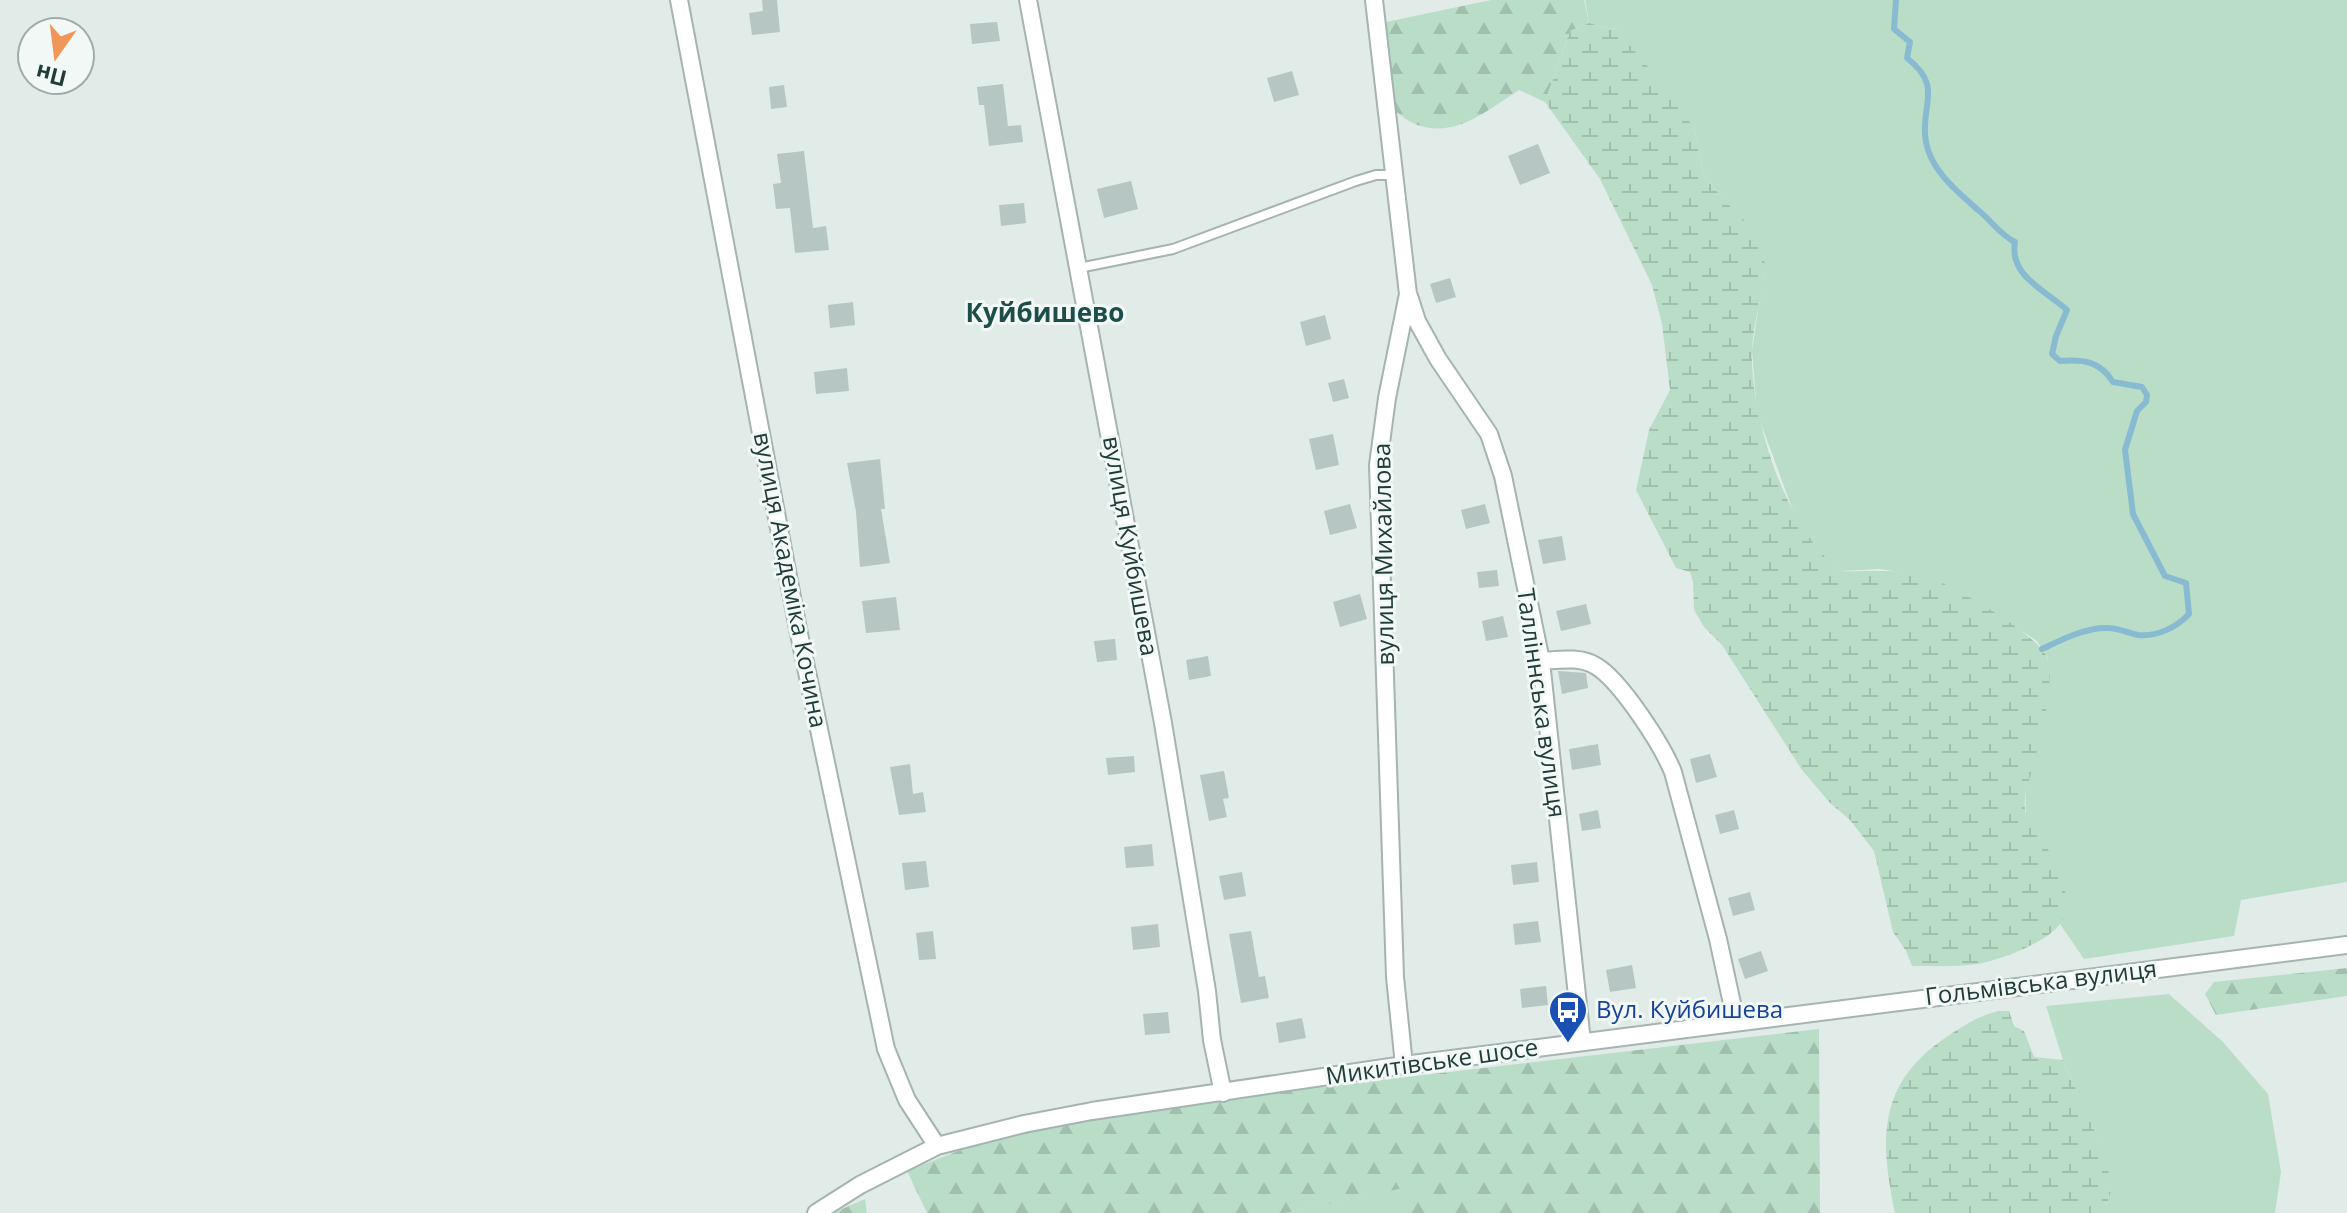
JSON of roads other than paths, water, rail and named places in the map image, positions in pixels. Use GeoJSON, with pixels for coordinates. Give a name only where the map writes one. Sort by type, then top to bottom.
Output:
{"type":"FeatureCollection","features":[{"type":"Feature","properties":{"kind":"street","name":"вулиця Академіка Кочина"},"geometry":{"type":"LineString","coordinates":[[679,0],[798,629],[886,1049],[907,1100],[937,1146]]}},
{"type":"Feature","properties":{"kind":"street","name":"вулиця Куйбишева"},"geometry":{"type":"LineString","coordinates":[[1028,0],[1163,723],[1223,1093]]}},
{"type":"Feature","properties":{"kind":"street","name":"вулиця Михайлова"},"geometry":{"type":"LineString","coordinates":[[1374,0],[1408,294],[1387,398],[1378,465],[1395,977],[1404,1065]]}},
{"type":"Feature","properties":{"kind":"street","name":"Талліннська вулиця"},"geometry":{"type":"LineString","coordinates":[[1408,294],[1417,321],[1438,359],[1489,434],[1497,454],[1541,661],[1582,1042]]}},
{"type":"Feature","properties":{"kind":"street"},"geometry":{"type":"LineString","coordinates":[[1541,661],[1578,659],[1595,665],[1613,681],[1665,752],[1714,924],[1736,1022]]}},
{"type":"Feature","properties":{"kind":"street","name":"Гольмівська вулиця"},"geometry":{"type":"LineString","coordinates":[[1736,1022],[2347,945]]}},
{"type":"Feature","properties":{"kind":"street","name":"Микитівське шосе"},"geometry":{"type":"LineString","coordinates":[[816,1213],[860,1185],[937,1146],[1051,1118],[1404,1065],[1736,1022]]}},
{"type":"Feature","properties":{"kind":"lane"},"geometry":{"type":"LineString","coordinates":[[1078,268],[1173,249],[1356,181],[1376,175],[1393,175]]}},
{"type":"Feature","properties":{"kind":"waterway"},"geometry":{"type":"LineString","coordinates":[[1896,0],[1894,29],[1910,42],[1907,58],[1918,69],[1928,88],[1925,129],[1929,153],[1939,172],[1954,188],[2015,242],[2018,264],[2030,281],[2067,310],[2052,354],[2060,361],[2076,360],[2097,366],[2113,382],[2142,387],[2147,395],[2146,402],[2137,411],[2125,450],[2133,514],[2165,576],[2186,583],[2189,614],[2173,627],[2159,633],[2138,635],[2100,628],[2042,649]]}},
{"type":"Feature","properties":{"kind":"place","name":"Вул. Куйбишева"},"geometry":{"type":"Point","coordinates":[1568,1044]}},
{"type":"Feature","properties":{"kind":"district","name":"Куйбишево"},"geometry":{"type":"Point","coordinates":[1045,313]}}]}
